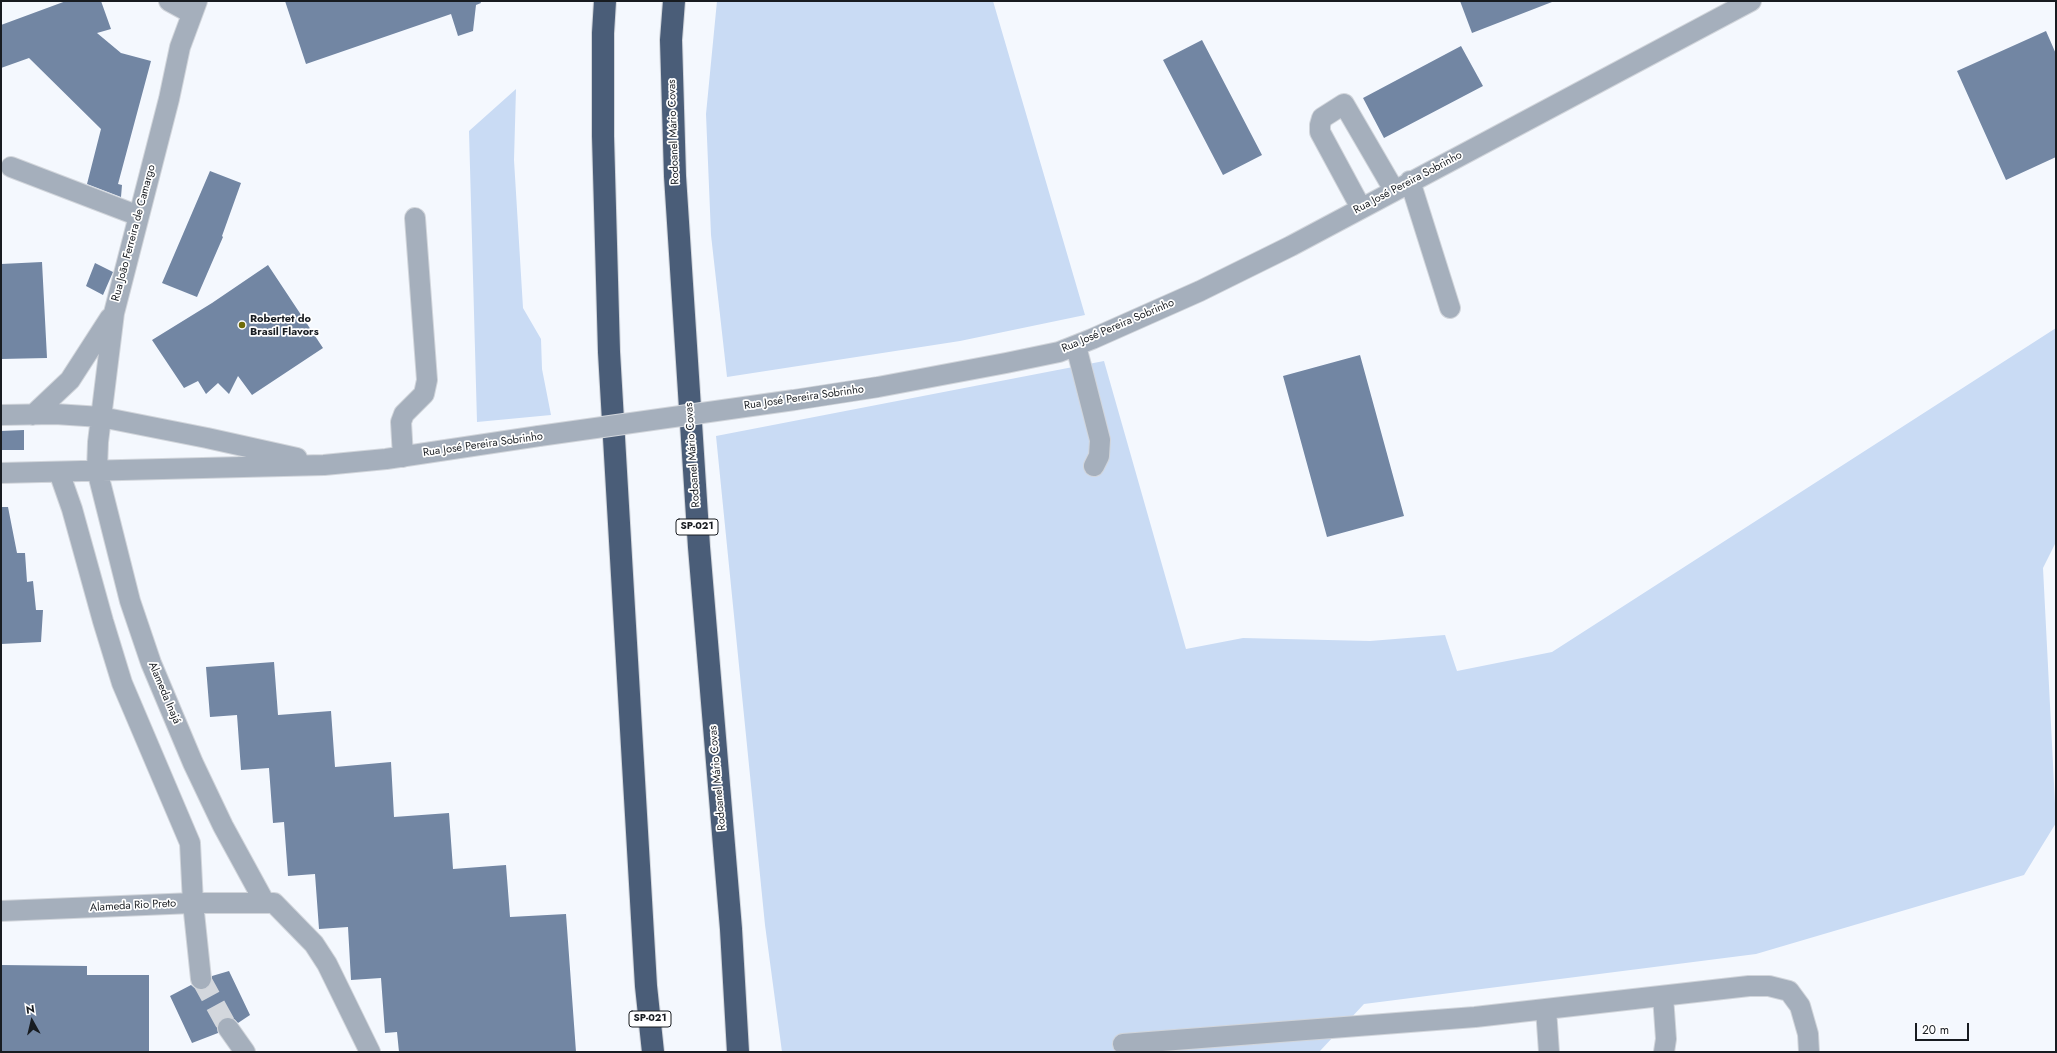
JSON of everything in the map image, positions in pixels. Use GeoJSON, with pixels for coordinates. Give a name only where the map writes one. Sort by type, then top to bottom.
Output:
{"type":"FeatureCollection","features":[{"type":"Feature","properties":{"kind":"highway","name":"SP-021"},"geometry":{"type":"LineString","coordinates":[[605,1],[603,32],[603,136],[609,352],[646,986],[653,1052]]}},
{"type":"Feature","properties":{"kind":"highway","name":"Rodoanel Mário Covas"},"geometry":{"type":"LineString","coordinates":[[674,1],[671,40],[677,208],[699,547],[731,929],[738,1052]]}},
{"type":"Feature","properties":{"kind":"highway"},"geometry":{"type":"LineString","coordinates":[[731,929],[752,1052]]}},
{"type":"Feature","properties":{"kind":"highway"},"geometry":{"type":"LineString","coordinates":[[646,986],[646,1052]]}},
{"type":"Feature","properties":{"kind":"street"},"geometry":{"type":"LineString","coordinates":[[168,1],[194,7]]}},
{"type":"Feature","properties":{"kind":"street","name":"Rua José Pereira Sobrinho"},"geometry":{"type":"LineString","coordinates":[[1,473],[324,465],[403,457],[878,387],[1059,352],[1076,346],[1200,291],[1291,246],[1751,1]]}},
{"type":"Feature","properties":{"kind":"street","name":"Rua João Ferreira de Camargo"},"geometry":{"type":"LineString","coordinates":[[97,470],[101,417],[114,313],[140,216],[169,99],[180,47],[194,7]]}},
{"type":"Feature","properties":{"kind":"street"},"geometry":{"type":"LineString","coordinates":[[1361,208],[1320,132],[1322,118],[1344,104],[1402,186],[1450,308]]}},
{"type":"Feature","properties":{"kind":"street"},"geometry":{"type":"LineString","coordinates":[[11,167],[140,216]]}},
{"type":"Feature","properties":{"kind":"street"},"geometry":{"type":"LineString","coordinates":[[403,457],[401,422],[404,414],[424,394],[428,380],[415,218]]}},
{"type":"Feature","properties":{"kind":"street"},"geometry":{"type":"LineString","coordinates":[[33,415],[70,380],[83,363],[114,313]]}},
{"type":"Feature","properties":{"kind":"street"},"geometry":{"type":"LineString","coordinates":[[1076,346],[1100,440],[1099,456],[1094,466]]}},
{"type":"Feature","properties":{"kind":"street","name":"Rua José Pereira Sobrinho"},"geometry":{"type":"LineString","coordinates":[[1,415],[69,414],[101,417],[207,438],[324,465]]}},
{"type":"Feature","properties":{"kind":"street","name":"Alameda Inajá"},"geometry":{"type":"LineString","coordinates":[[97,470],[130,601],[151,663],[213,805],[265,903]]}},
{"type":"Feature","properties":{"kind":"street"},"geometry":{"type":"LineString","coordinates":[[59,472],[72,509],[122,683],[190,843],[193,903],[201,979]]}},
{"type":"Feature","properties":{"kind":"street","name":"Alameda Rio Preto"},"geometry":{"type":"LineString","coordinates":[[1,911],[193,903],[265,903]]}},
{"type":"Feature","properties":{"kind":"street"},"geometry":{"type":"LineString","coordinates":[[265,903],[274,904],[314,944],[327,964],[370,1052]]}},
{"type":"Feature","properties":{"kind":"street"},"geometry":{"type":"LineString","coordinates":[[1123,1044],[1475,1017],[1749,986],[1769,986],[1789,991],[1800,1006],[1808,1034],[1809,1052]]}},
{"type":"Feature","properties":{"kind":"street"},"geometry":{"type":"LineString","coordinates":[[1663,996],[1666,1039],[1664,1052]]}},
{"type":"Feature","properties":{"kind":"street"},"geometry":{"type":"LineString","coordinates":[[1546,1009],[1549,1052]]}},
{"type":"Feature","properties":{"kind":"street"},"geometry":{"type":"LineString","coordinates":[[228,1028],[245,1052]]}},
{"type":"Feature","properties":{"kind":"shaded area"},"geometry":{"type":"Polygon","coordinates":[[[717,1],[993,1],[1085,315],[960,341],[727,377],[711,235],[706,114],[717,1]]]}},
{"type":"Feature","properties":{"kind":"shaded area"},"geometry":{"type":"Polygon","coordinates":[[[516,89],[514,160],[523,308],[541,339],[542,369],[551,415],[477,422],[469,131],[516,89]]]}},
{"type":"Feature","properties":{"kind":"shaded area"},"geometry":{"type":"Polygon","coordinates":[[[2056,328],[2056,542],[2043,568],[2056,823],[2024,875],[1756,954],[1364,1004],[1319,1052],[782,1052],[765,925],[716,436],[1104,361],[1186,649],[1243,638],[1370,641],[1445,635],[1457,671],[1552,652],[2056,328]]]}},
{"type":"Feature","properties":{"kind":"building"},"geometry":{"type":"Polygon","coordinates":[[[66,1],[101,1],[111,29],[97,33],[121,53],[151,61],[118,184],[122,185],[121,197],[87,184],[101,129],[29,58],[1,68],[1,25],[66,1]]]}},
{"type":"Feature","properties":{"kind":"building"},"geometry":{"type":"Polygon","coordinates":[[[285,1],[480,1],[481,3],[476,5],[473,31],[458,36],[451,14],[306,64],[285,1]]]}},
{"type":"Feature","properties":{"kind":"building"},"geometry":{"type":"Polygon","coordinates":[[[1460,1],[1552,1],[1552,2],[1472,33],[1460,1]]]}},
{"type":"Feature","properties":{"kind":"building"},"geometry":{"type":"Polygon","coordinates":[[[2046,31],[2056,54],[2056,157],[2006,180],[1957,71],[2046,31]]]}},
{"type":"Feature","properties":{"kind":"building"},"geometry":{"type":"Polygon","coordinates":[[[1202,40],[1262,155],[1223,175],[1163,60],[1202,40]]]}},
{"type":"Feature","properties":{"kind":"building"},"geometry":{"type":"Polygon","coordinates":[[[1461,46],[1483,86],[1384,138],[1363,98],[1461,46]]]}},
{"type":"Feature","properties":{"kind":"building"},"geometry":{"type":"Polygon","coordinates":[[[210,171],[241,183],[222,236],[223,237],[197,297],[162,283],[210,171]]]}},
{"type":"Feature","properties":{"kind":"building"},"geometry":{"type":"Polygon","coordinates":[[[42,262],[47,358],[1,359],[1,264],[42,262]]]}},
{"type":"Feature","properties":{"kind":"building"},"geometry":{"type":"Polygon","coordinates":[[[95,263],[113,272],[103,295],[86,286],[95,263]]]}},
{"type":"Feature","properties":{"kind":"building","name":"Robertet do Brasil Flavors"},"geometry":{"type":"Polygon","coordinates":[[[268,265],[323,348],[252,395],[238,376],[229,394],[218,383],[206,394],[198,381],[184,388],[152,340],[212,303],[268,265]]]}},
{"type":"Feature","properties":{"kind":"building"},"geometry":{"type":"Polygon","coordinates":[[[1360,355],[1404,516],[1327,537],[1283,376],[1360,355]]]}},
{"type":"Feature","properties":{"kind":"building"},"geometry":{"type":"Polygon","coordinates":[[[24,430],[24,450],[1,450],[1,431],[24,430]]]}},
{"type":"Feature","properties":{"kind":"building"},"geometry":{"type":"Polygon","coordinates":[[[1,507],[8,507],[17,553],[25,553],[27,582],[33,581],[36,610],[43,610],[41,642],[1,644],[1,507]]]}},
{"type":"Feature","properties":{"kind":"building"},"geometry":{"type":"Polygon","coordinates":[[[274,662],[278,715],[331,711],[335,767],[391,762],[394,817],[449,813],[453,869],[506,865],[510,917],[566,914],[576,1052],[399,1052],[397,1032],[385,1033],[381,978],[351,980],[348,927],[319,929],[315,874],[288,876],[284,822],[273,823],[269,768],[241,770],[237,715],[210,717],[206,667],[274,662]]]}},
{"type":"Feature","properties":{"kind":"building"},"geometry":{"type":"Polygon","coordinates":[[[1,965],[87,966],[87,975],[149,975],[149,1052],[1,1052],[1,965]]]}},
{"type":"Feature","properties":{"kind":"building"},"geometry":{"type":"Polygon","coordinates":[[[229,971],[250,1015],[238,1023],[232,1017],[222,1018],[217,1024],[218,1033],[192,1043],[170,996],[191,985],[197,990],[207,988],[212,983],[212,976],[229,971]]]}},
{"type":"Feature","properties":{"kind":"tunnel"},"geometry":{"type":"LineString","coordinates":[[201,979],[228,1028]]}},
{"type":"Feature","properties":{"kind":"place","name":"Robertet do Brasil Flavors"},"geometry":{"type":"Point","coordinates":[242,325]}}]}
